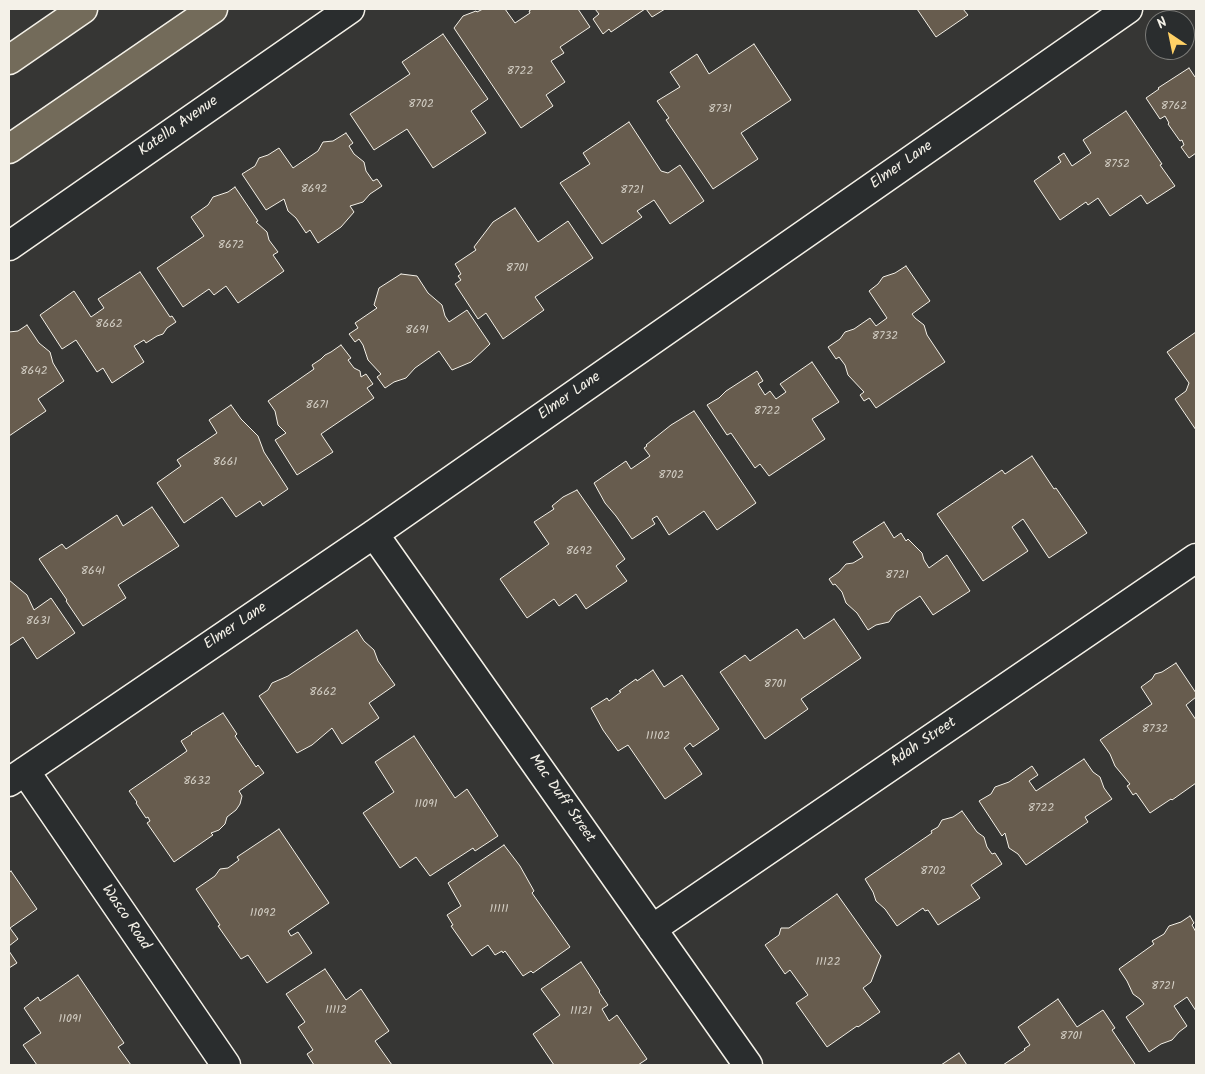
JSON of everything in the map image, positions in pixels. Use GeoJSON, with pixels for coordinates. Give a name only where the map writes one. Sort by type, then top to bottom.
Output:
{"type":"FeatureCollection","features":[{"type":"Feature","properties":{"kind":"main road"},"geometry":{"type":"LineString","coordinates":[[9,60],[83,9]]}},
{"type":"Feature","properties":{"kind":"main road"},"geometry":{"type":"LineString","coordinates":[[9,149],[213,9]]}},
{"type":"Feature","properties":{"kind":"street","name":"Katella Avenue"},"geometry":{"type":"LineString","coordinates":[[9,246],[350,9]]}},
{"type":"Feature","properties":{"kind":"street","name":"Elmer Lane"},"geometry":{"type":"LineString","coordinates":[[17,776],[374,534],[1128,9]]}},
{"type":"Feature","properties":{"kind":"street","name":"Mac Duff Street"},"geometry":{"type":"LineString","coordinates":[[374,534],[748,1065]]}},
{"type":"Feature","properties":{"kind":"street","name":"Adah Street"},"geometry":{"type":"LineString","coordinates":[[652,929],[1196,558]]}},
{"type":"Feature","properties":{"kind":"street","name":"Wasco Road"},"geometry":{"type":"LineString","coordinates":[[17,776],[226,1065]]}},
{"type":"Feature","properties":{"kind":"building"},"geometry":{"type":"Polygon","coordinates":[[[483,9],[505,9],[515,23],[530,13],[529,11],[532,9],[578,9],[590,27],[560,47],[564,53],[551,61],[565,82],[546,95],[553,106],[521,128],[454,28],[463,16],[483,9]]]}},
{"type":"Feature","properties":{"kind":"building"},"geometry":{"type":"Polygon","coordinates":[[[595,9],[645,9],[611,32],[609,29],[603,34],[593,19],[599,14],[595,9]]]}},
{"type":"Feature","properties":{"kind":"building"},"geometry":{"type":"Polygon","coordinates":[[[646,9],[665,9],[652,17],[646,9]]]}},
{"type":"Feature","properties":{"kind":"building"},"geometry":{"type":"Polygon","coordinates":[[[917,9],[963,9],[968,15],[936,37],[917,9]]]}},
{"type":"Feature","properties":{"kind":"building"},"geometry":{"type":"Polygon","coordinates":[[[443,34],[488,99],[471,111],[486,133],[433,168],[407,129],[374,150],[350,114],[410,74],[402,62],[443,34]]]}},
{"type":"Feature","properties":{"kind":"building"},"geometry":{"type":"Polygon","coordinates":[[[754,44],[791,100],[741,133],[758,159],[713,189],[666,120],[669,118],[657,101],[680,87],[670,72],[697,54],[709,74],[754,44]]]}},
{"type":"Feature","properties":{"kind":"building"},"geometry":{"type":"Polygon","coordinates":[[[1189,68],[1196,76],[1196,153],[1189,158],[1181,147],[1184,145],[1182,140],[1180,141],[1168,124],[1165,116],[1160,119],[1146,98],[1189,68]]]}},
{"type":"Feature","properties":{"kind":"building"},"geometry":{"type":"Polygon","coordinates":[[[1126,111],[1175,186],[1147,204],[1141,195],[1110,216],[1098,198],[1088,205],[1086,202],[1060,220],[1034,181],[1061,162],[1058,157],[1064,153],[1072,166],[1091,153],[1083,140],[1126,111]]]}},
{"type":"Feature","properties":{"kind":"building"},"geometry":{"type":"Polygon","coordinates":[[[629,122],[661,171],[668,173],[680,165],[704,201],[670,224],[654,200],[637,211],[642,217],[602,244],[560,183],[590,164],[583,153],[629,122]]]}},
{"type":"Feature","properties":{"kind":"building"},"geometry":{"type":"Polygon","coordinates":[[[346,133],[353,143],[349,146],[354,154],[364,162],[366,171],[373,181],[377,179],[382,186],[370,194],[363,202],[350,206],[354,212],[341,227],[318,243],[310,230],[306,233],[296,218],[288,211],[284,199],[266,210],[242,174],[255,166],[259,158],[279,148],[293,168],[318,151],[323,142],[333,141],[346,133]]]}},
{"type":"Feature","properties":{"kind":"building"},"geometry":{"type":"Polygon","coordinates":[[[235,187],[258,221],[256,222],[267,232],[269,240],[278,252],[273,255],[284,271],[238,303],[226,286],[214,295],[209,289],[183,307],[157,268],[204,236],[191,217],[208,205],[213,197],[228,192],[235,187]]]}},
{"type":"Feature","properties":{"kind":"building"},"geometry":{"type":"Polygon","coordinates":[[[515,208],[538,242],[568,221],[593,258],[535,297],[544,310],[503,339],[486,313],[478,319],[455,284],[461,280],[458,276],[461,274],[455,264],[476,250],[474,247],[493,222],[515,208]]]}},
{"type":"Feature","properties":{"kind":"building"},"geometry":{"type":"Polygon","coordinates":[[[906,266],[930,301],[912,314],[924,325],[927,335],[945,362],[876,408],[869,398],[864,401],[860,395],[864,392],[848,375],[845,365],[839,357],[836,359],[828,347],[840,339],[845,332],[854,329],[870,318],[876,326],[887,318],[869,291],[883,277],[895,273],[906,266]]]}},
{"type":"Feature","properties":{"kind":"building"},"geometry":{"type":"Polygon","coordinates":[[[140,272],[170,317],[172,316],[176,322],[167,328],[163,334],[146,343],[144,340],[134,346],[144,362],[112,383],[103,368],[97,372],[76,340],[62,349],[40,315],[74,291],[91,317],[104,308],[98,299],[140,272]]]}},
{"type":"Feature","properties":{"kind":"building"},"geometry":{"type":"Polygon","coordinates":[[[401,274],[417,276],[428,293],[442,305],[449,322],[467,310],[490,344],[471,362],[452,370],[439,351],[415,368],[406,378],[394,382],[385,388],[377,377],[381,374],[368,360],[359,339],[355,342],[349,334],[358,328],[355,323],[377,308],[374,305],[379,288],[401,274]]]}},
{"type":"Feature","properties":{"kind":"building"},"geometry":{"type":"Polygon","coordinates":[[[27,325],[39,343],[50,352],[53,363],[64,381],[38,399],[46,411],[9,436],[9,332],[18,331],[27,325]]]}},
{"type":"Feature","properties":{"kind":"building"},"geometry":{"type":"Polygon","coordinates":[[[1196,332],[1196,430],[1175,399],[1186,391],[1189,383],[1167,352],[1196,332]]]}},
{"type":"Feature","properties":{"kind":"building"},"geometry":{"type":"Polygon","coordinates":[[[341,345],[351,358],[348,360],[354,368],[360,371],[361,377],[366,374],[373,384],[367,388],[374,398],[321,434],[333,452],[297,475],[275,440],[286,433],[278,425],[275,411],[268,401],[314,369],[312,365],[341,345]]]}},
{"type":"Feature","properties":{"kind":"building"},"geometry":{"type":"Polygon","coordinates":[[[812,362],[839,402],[812,419],[825,439],[769,476],[760,464],[755,468],[731,433],[727,435],[707,405],[757,371],[763,381],[758,384],[765,395],[770,391],[776,399],[786,392],[780,384],[812,362]]]}},
{"type":"Feature","properties":{"kind":"building"},"geometry":{"type":"Polygon","coordinates":[[[231,405],[241,419],[258,436],[264,452],[288,489],[263,506],[260,501],[236,517],[222,497],[184,523],[157,483],[181,466],[177,460],[217,433],[209,420],[231,405]]]}},
{"type":"Feature","properties":{"kind":"building"},"geometry":{"type":"Polygon","coordinates":[[[694,411],[756,503],[717,530],[704,511],[669,535],[657,516],[652,519],[655,524],[632,539],[605,503],[594,483],[626,461],[631,469],[650,456],[644,448],[646,445],[671,425],[694,411]]]}},
{"type":"Feature","properties":{"kind":"building"},"geometry":{"type":"Polygon","coordinates":[[[1032,456],[1087,533],[1049,558],[1023,519],[1012,527],[1028,551],[983,581],[937,514],[1002,470],[1005,474],[1032,456]]]}},
{"type":"Feature","properties":{"kind":"building"},"geometry":{"type":"Polygon","coordinates":[[[577,490],[625,559],[616,566],[627,581],[586,609],[576,594],[559,606],[554,599],[527,618],[500,579],[549,544],[534,522],[554,509],[552,506],[563,497],[577,490]]]}},
{"type":"Feature","properties":{"kind":"building"},"geometry":{"type":"Polygon","coordinates":[[[152,507],[179,546],[118,585],[126,598],[83,626],[39,559],[62,544],[66,549],[117,515],[123,526],[152,507]]]}},
{"type":"Feature","properties":{"kind":"building"},"geometry":{"type":"Polygon","coordinates":[[[884,522],[894,538],[901,533],[906,541],[908,539],[922,553],[929,568],[947,555],[970,591],[933,615],[920,596],[896,612],[889,622],[876,625],[868,630],[857,613],[846,603],[842,592],[829,579],[846,564],[853,563],[863,557],[853,542],[884,522]]]}},
{"type":"Feature","properties":{"kind":"building"},"geometry":{"type":"Polygon","coordinates":[[[9,580],[27,595],[34,610],[51,598],[75,633],[37,659],[23,637],[9,646],[9,580]]]}},
{"type":"Feature","properties":{"kind":"building"},"geometry":{"type":"Polygon","coordinates":[[[834,619],[861,658],[801,699],[808,709],[765,739],[720,672],[745,655],[750,661],[797,629],[804,639],[834,619]]]}},
{"type":"Feature","properties":{"kind":"building"},"geometry":{"type":"Polygon","coordinates":[[[357,630],[364,641],[374,650],[378,661],[395,685],[369,703],[379,718],[342,744],[332,728],[312,745],[297,753],[259,696],[268,690],[272,683],[288,676],[357,630]]]}},
{"type":"Feature","properties":{"kind":"building"},"geometry":{"type":"Polygon","coordinates":[[[1176,663],[1196,693],[1196,697],[1186,705],[1196,720],[1196,783],[1150,813],[1136,793],[1133,795],[1127,786],[1130,784],[1115,766],[1110,754],[1100,740],[1152,704],[1141,687],[1152,679],[1155,674],[1176,663]]]}},
{"type":"Feature","properties":{"kind":"building"},"geometry":{"type":"Polygon","coordinates":[[[653,670],[664,687],[682,675],[719,729],[693,747],[690,743],[684,748],[702,774],[665,799],[628,745],[618,751],[603,730],[591,708],[607,698],[609,701],[636,679],[637,681],[653,670]]]}},
{"type":"Feature","properties":{"kind":"building"},"geometry":{"type":"Polygon","coordinates":[[[223,713],[237,734],[235,736],[256,767],[258,765],[264,773],[239,791],[242,796],[240,804],[227,817],[225,824],[219,830],[211,833],[213,835],[174,862],[147,823],[150,821],[148,817],[146,818],[129,791],[187,751],[181,741],[223,713]]]}},
{"type":"Feature","properties":{"kind":"building"},"geometry":{"type":"Polygon","coordinates":[[[414,736],[455,798],[467,789],[498,836],[475,851],[473,848],[430,876],[416,857],[400,868],[363,813],[394,792],[375,762],[414,736]]]}},
{"type":"Feature","properties":{"kind":"building"},"geometry":{"type":"Polygon","coordinates":[[[1084,759],[1093,772],[1100,777],[1104,788],[1112,799],[1085,817],[1088,822],[1026,865],[1018,854],[1009,848],[1005,833],[1002,836],[979,801],[991,794],[995,787],[1009,782],[1032,766],[1038,775],[1029,781],[1036,791],[1084,759]]]}},
{"type":"Feature","properties":{"kind":"building"},"geometry":{"type":"Polygon","coordinates":[[[962,811],[977,832],[984,837],[987,847],[992,854],[995,853],[1002,864],[971,885],[980,898],[938,925],[928,910],[925,911],[923,908],[897,926],[885,909],[876,901],[865,879],[932,833],[931,831],[938,827],[942,820],[953,817],[962,811]]]}},
{"type":"Feature","properties":{"kind":"building"},"geometry":{"type":"Polygon","coordinates":[[[279,829],[329,903],[288,931],[291,936],[298,932],[312,953],[267,983],[248,955],[241,959],[218,926],[220,925],[196,889],[215,876],[220,869],[228,868],[239,860],[237,857],[279,829]]]}},
{"type":"Feature","properties":{"kind":"building"},"geometry":{"type":"Polygon","coordinates":[[[504,845],[520,866],[534,891],[532,893],[570,947],[533,973],[531,971],[523,976],[505,951],[495,955],[488,945],[472,956],[451,926],[453,925],[447,915],[461,906],[448,883],[504,845]]]}},
{"type":"Feature","properties":{"kind":"building"},"geometry":{"type":"Polygon","coordinates":[[[11,871],[37,909],[10,928],[18,939],[9,946],[9,873],[11,871]]]}},
{"type":"Feature","properties":{"kind":"building"},"geometry":{"type":"Polygon","coordinates":[[[837,894],[881,956],[871,982],[863,988],[880,1012],[827,1047],[796,1003],[808,995],[790,970],[785,974],[765,945],[779,935],[781,928],[789,928],[837,894]]]}},
{"type":"Feature","properties":{"kind":"building"},"geometry":{"type":"Polygon","coordinates":[[[1190,916],[1196,932],[1196,1011],[1187,997],[1174,1006],[1187,1026],[1172,1040],[1161,1044],[1149,1052],[1126,1017],[1144,1004],[1133,994],[1119,969],[1154,944],[1152,941],[1164,934],[1169,926],[1181,922],[1190,916]]]}},
{"type":"Feature","properties":{"kind":"building"},"geometry":{"type":"Polygon","coordinates":[[[9,951],[17,963],[9,968],[9,951]]]}},
{"type":"Feature","properties":{"kind":"building"},"geometry":{"type":"Polygon","coordinates":[[[581,962],[608,1005],[602,1009],[609,1021],[617,1015],[647,1059],[638,1065],[554,1065],[533,1034],[560,1015],[541,989],[581,962]]]}},
{"type":"Feature","properties":{"kind":"building"},"geometry":{"type":"Polygon","coordinates":[[[325,969],[346,1000],[361,989],[389,1031],[375,1041],[392,1065],[314,1065],[307,1054],[313,1050],[298,1027],[305,1022],[286,994],[325,969]]]}},
{"type":"Feature","properties":{"kind":"building"},"geometry":{"type":"Polygon","coordinates":[[[78,975],[124,1043],[118,1047],[131,1065],[37,1065],[23,1045],[41,1033],[24,1008],[38,997],[40,1001],[78,975]]]}},
{"type":"Feature","properties":{"kind":"building"},"geometry":{"type":"Polygon","coordinates":[[[1058,999],[1077,1027],[1103,1010],[1115,1028],[1112,1030],[1135,1064],[1003,1065],[1030,1045],[1018,1027],[1058,999]]]}},
{"type":"Feature","properties":{"kind":"building"},"geometry":{"type":"Polygon","coordinates":[[[959,1053],[967,1065],[941,1065],[959,1053]]]}}]}
